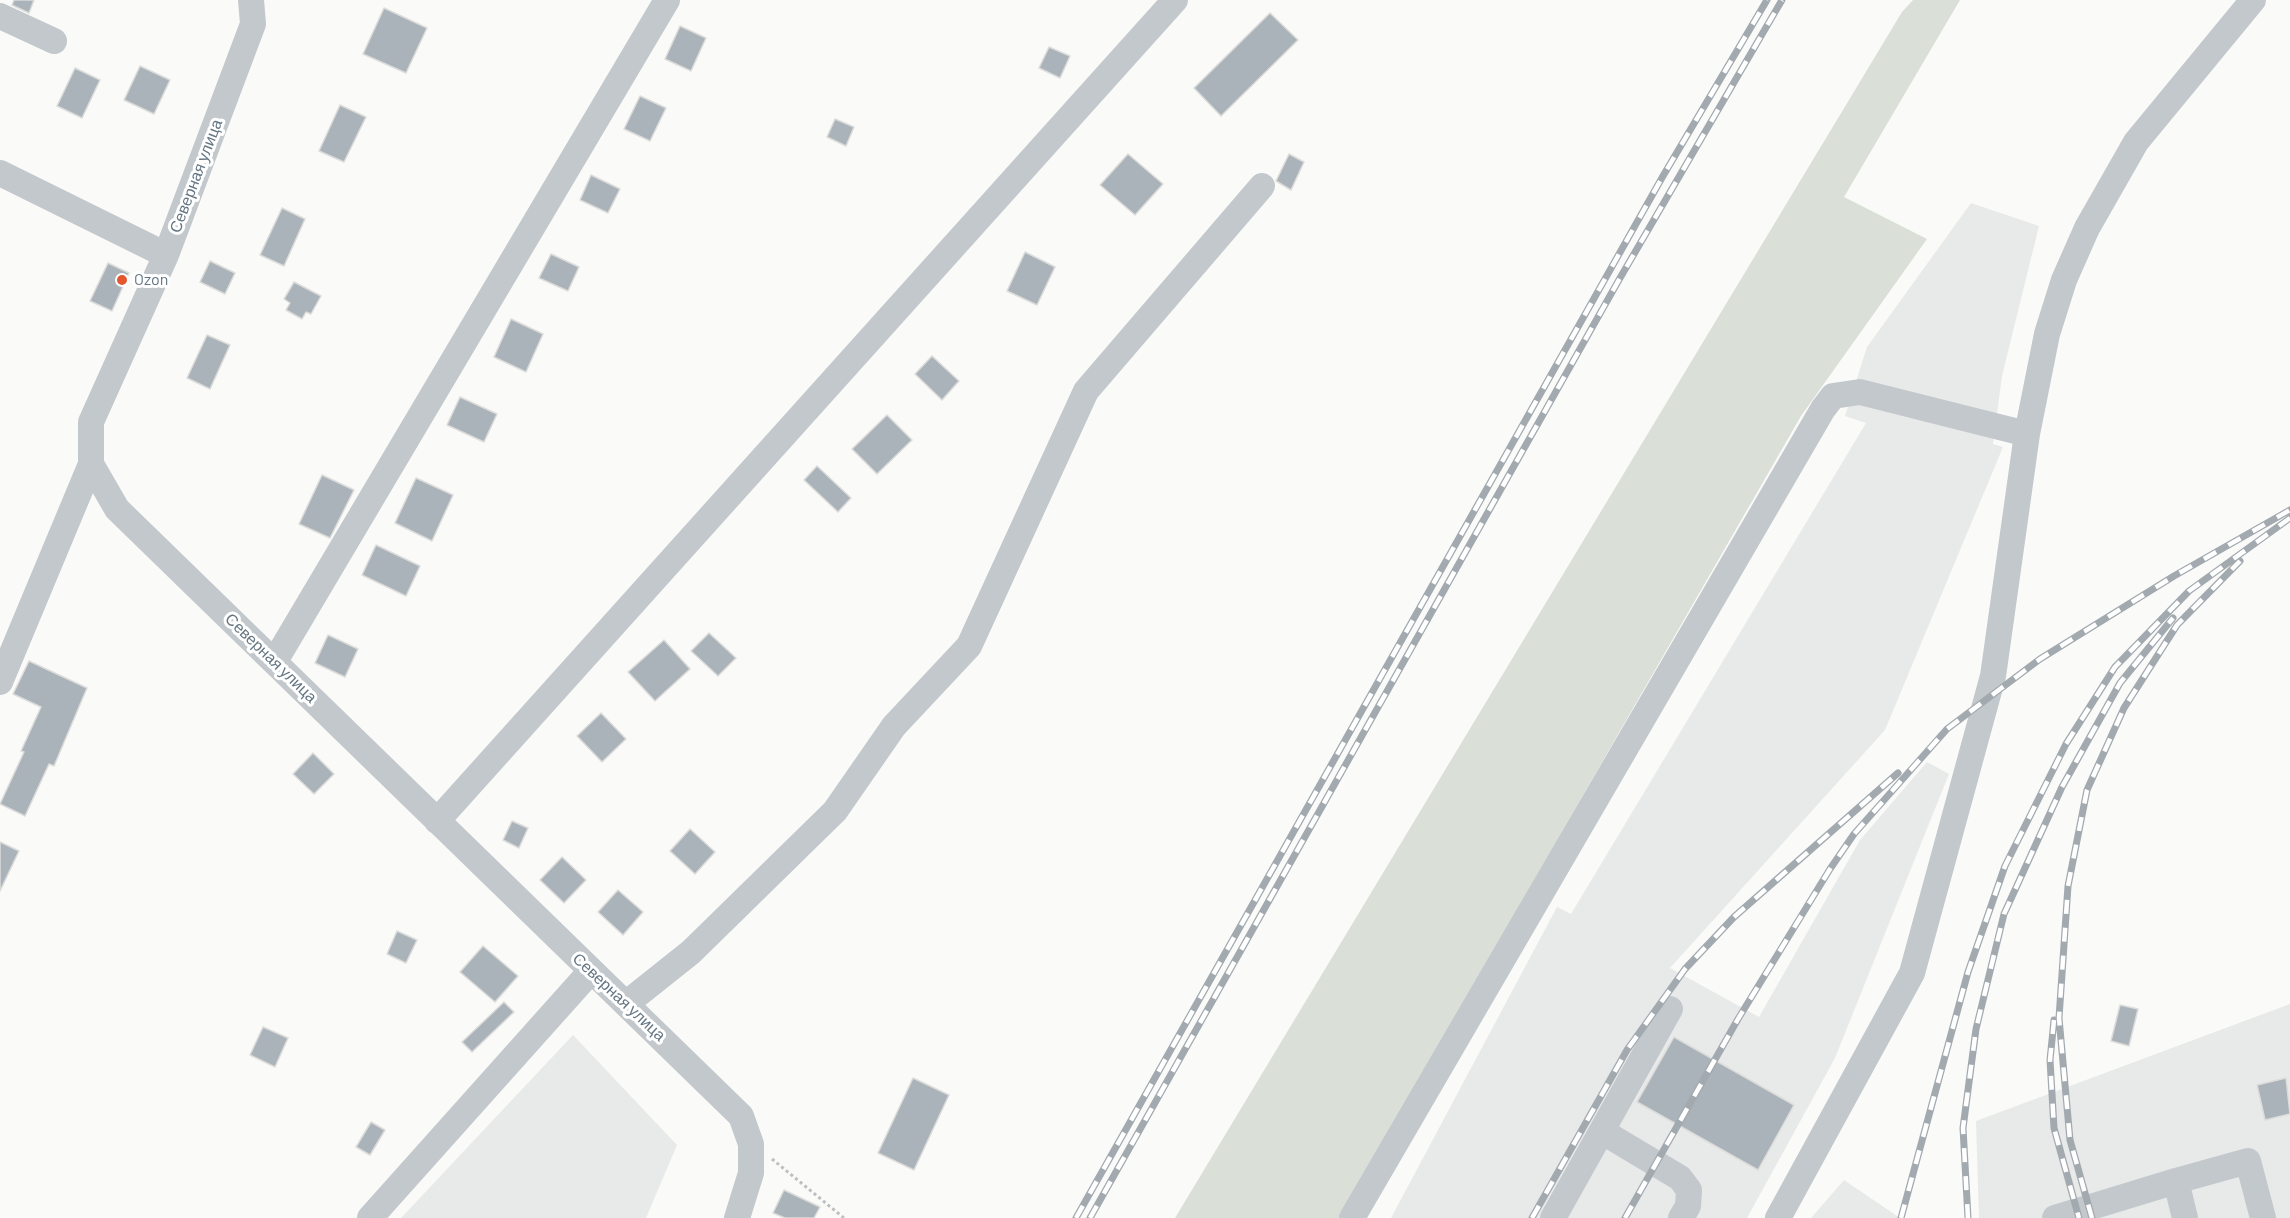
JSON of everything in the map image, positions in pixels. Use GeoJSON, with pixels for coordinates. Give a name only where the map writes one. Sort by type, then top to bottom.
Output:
{"type":"FeatureCollection","features":[{"type":"Feature","properties":{"kind":"street","name":"Северная улица"},"geometry":{"type":"LineString","coordinates":[[251,0],[253,24],[166,255],[91,423],[91,464],[117,509],[590,972],[627,1003],[741,1116],[751,1144],[751,1173],[737,1218]]}},
{"type":"Feature","properties":{"kind":"street"},"geometry":{"type":"LineString","coordinates":[[275,662],[667,0]]}},
{"type":"Feature","properties":{"kind":"street"},"geometry":{"type":"LineString","coordinates":[[437,821],[1175,0]]}},
{"type":"Feature","properties":{"kind":"street"},"geometry":{"type":"LineString","coordinates":[[1778,1218],[1912,973],[1994,676],[2026,434],[2047,334],[2064,280],[2086,228],[2136,142],[2253,0]]}},
{"type":"Feature","properties":{"kind":"street"},"geometry":{"type":"LineString","coordinates":[[0,16],[54,41]]}},
{"type":"Feature","properties":{"kind":"street"},"geometry":{"type":"LineString","coordinates":[[0,173],[166,255]]}},
{"type":"Feature","properties":{"kind":"street"},"geometry":{"type":"LineString","coordinates":[[627,1003],[691,952],[835,811],[894,726],[969,646],[1086,391],[1262,186]]}},
{"type":"Feature","properties":{"kind":"street"},"geometry":{"type":"LineString","coordinates":[[1352,1218],[1817,419],[1833,396],[1860,392],[2026,434]]}},
{"type":"Feature","properties":{"kind":"street"},"geometry":{"type":"LineString","coordinates":[[0,682],[91,464]]}},
{"type":"Feature","properties":{"kind":"street"},"geometry":{"type":"LineString","coordinates":[[370,1218],[590,972]]}},
{"type":"Feature","properties":{"kind":"street"},"geometry":{"type":"LineString","coordinates":[[1553,1218],[1670,1010]]}},
{"type":"Feature","properties":{"kind":"street"},"geometry":{"type":"LineString","coordinates":[[1603,1132],[1680,1178],[1689,1190],[1688,1206],[1681,1218]]}},
{"type":"Feature","properties":{"kind":"street"},"geometry":{"type":"LineString","coordinates":[[2055,1218],[2248,1161],[2263,1218]]}},
{"type":"Feature","properties":{"kind":"street"},"geometry":{"type":"LineString","coordinates":[[2176,1181],[2186,1218]]}},
{"type":"Feature","properties":{"kind":"path"},"geometry":{"type":"LineString","coordinates":[[751,1144],[781,1165],[844,1218]]}},
{"type":"Feature","properties":{"kind":"shaded area"},"geometry":{"type":"Polygon","coordinates":[[[1913,0],[1960,0],[1844,197],[1927,239],[1801,416],[1340,1218],[1175,1218],[1902,12],[1913,0]]]}},
{"type":"Feature","properties":{"kind":"shaded area"},"geometry":{"type":"Polygon","coordinates":[[[1971,203],[2039,226],[2002,376],[1993,444],[2003,447],[1885,730],[1670,968],[1759,1017],[1860,840],[1927,762],[1949,774],[1835,1058],[1747,1218],[1391,1218],[1557,907],[1571,914],[1866,423],[1845,416],[1867,347],[1971,203]]]}},
{"type":"Feature","properties":{"kind":"shaded area"},"geometry":{"type":"Polygon","coordinates":[[[2290,1004],[2290,1218],[1979,1218],[1976,1121],[2290,1004]]]}},
{"type":"Feature","properties":{"kind":"shaded area"},"geometry":{"type":"Polygon","coordinates":[[[573,1035],[677,1145],[646,1218],[401,1218],[573,1035]]]}},
{"type":"Feature","properties":{"kind":"shaded area"},"geometry":{"type":"Polygon","coordinates":[[[1844,1180],[1900,1218],[1811,1218],[1844,1180]]]}},
{"type":"Feature","properties":{"kind":"building"},"geometry":{"type":"Polygon","coordinates":[[[14,0],[34,0],[29,13],[12,5],[14,0]]]}},
{"type":"Feature","properties":{"kind":"building"},"geometry":{"type":"Polygon","coordinates":[[[384,8],[427,28],[406,73],[363,54],[384,8]]]}},
{"type":"Feature","properties":{"kind":"building"},"geometry":{"type":"Polygon","coordinates":[[[1270,13],[1298,40],[1221,116],[1194,88],[1270,13]]]}},
{"type":"Feature","properties":{"kind":"building"},"geometry":{"type":"Polygon","coordinates":[[[680,26],[706,38],[691,71],[665,59],[680,26]]]}},
{"type":"Feature","properties":{"kind":"building"},"geometry":{"type":"Polygon","coordinates":[[[1049,47],[1070,56],[1060,78],[1039,68],[1049,47]]]}},
{"type":"Feature","properties":{"kind":"building"},"geometry":{"type":"Polygon","coordinates":[[[140,66],[170,80],[154,114],[124,100],[140,66]]]}},
{"type":"Feature","properties":{"kind":"building"},"geometry":{"type":"Polygon","coordinates":[[[75,68],[100,80],[82,118],[57,106],[75,68]]]}},
{"type":"Feature","properties":{"kind":"building"},"geometry":{"type":"Polygon","coordinates":[[[640,96],[666,108],[650,141],[624,129],[640,96]]]}},
{"type":"Feature","properties":{"kind":"building"},"geometry":{"type":"Polygon","coordinates":[[[340,105],[366,117],[344,162],[319,151],[340,105]]]}},
{"type":"Feature","properties":{"kind":"building"},"geometry":{"type":"Polygon","coordinates":[[[835,119],[854,127],[846,146],[827,137],[835,119]]]}},
{"type":"Feature","properties":{"kind":"building"},"geometry":{"type":"Polygon","coordinates":[[[1128,154],[1163,184],[1135,215],[1100,185],[1128,154]]]}},
{"type":"Feature","properties":{"kind":"building"},"geometry":{"type":"Polygon","coordinates":[[[1289,154],[1304,162],[1291,190],[1276,181],[1289,154]]]}},
{"type":"Feature","properties":{"kind":"building"},"geometry":{"type":"Polygon","coordinates":[[[591,175],[620,189],[608,213],[580,200],[591,175]]]}},
{"type":"Feature","properties":{"kind":"building"},"geometry":{"type":"Polygon","coordinates":[[[282,208],[305,219],[284,266],[260,255],[282,208]]]}},
{"type":"Feature","properties":{"kind":"building"},"geometry":{"type":"Polygon","coordinates":[[[1025,252],[1055,267],[1037,305],[1007,291],[1025,252]]]}},
{"type":"Feature","properties":{"kind":"building"},"geometry":{"type":"Polygon","coordinates":[[[551,254],[579,267],[568,291],[539,278],[551,254]]]}},
{"type":"Feature","properties":{"kind":"building"},"geometry":{"type":"Polygon","coordinates":[[[210,261],[235,273],[225,294],[200,282],[210,261]]]}},
{"type":"Feature","properties":{"kind":"building"},"geometry":{"type":"Polygon","coordinates":[[[108,263],[129,273],[112,311],[90,301],[108,263]]]}},
{"type":"Feature","properties":{"kind":"building"},"geometry":{"type":"Polygon","coordinates":[[[294,282],[321,296],[311,314],[306,312],[302,319],[286,310],[290,303],[284,299],[294,282]]]}},
{"type":"Feature","properties":{"kind":"building"},"geometry":{"type":"Polygon","coordinates":[[[511,319],[543,334],[526,372],[494,357],[511,319]]]}},
{"type":"Feature","properties":{"kind":"building"},"geometry":{"type":"Polygon","coordinates":[[[207,335],[230,345],[210,389],[187,378],[207,335]]]}},
{"type":"Feature","properties":{"kind":"building"},"geometry":{"type":"Polygon","coordinates":[[[932,356],[959,381],[942,400],[915,374],[932,356]]]}},
{"type":"Feature","properties":{"kind":"building"},"geometry":{"type":"Polygon","coordinates":[[[460,397],[497,414],[484,442],[447,425],[460,397]]]}},
{"type":"Feature","properties":{"kind":"building"},"geometry":{"type":"Polygon","coordinates":[[[887,415],[912,440],[877,474],[852,449],[887,415]]]}},
{"type":"Feature","properties":{"kind":"building"},"geometry":{"type":"Polygon","coordinates":[[[817,466],[851,498],[838,512],[804,480],[817,466]]]}},
{"type":"Feature","properties":{"kind":"building"},"geometry":{"type":"Polygon","coordinates":[[[322,475],[354,490],[330,538],[299,524],[322,475]]]}},
{"type":"Feature","properties":{"kind":"building"},"geometry":{"type":"Polygon","coordinates":[[[416,478],[453,495],[432,541],[395,523],[416,478]]]}},
{"type":"Feature","properties":{"kind":"building"},"geometry":{"type":"Polygon","coordinates":[[[376,545],[420,566],[406,596],[362,575],[376,545]]]}},
{"type":"Feature","properties":{"kind":"building"},"geometry":{"type":"Polygon","coordinates":[[[709,633],[736,658],[718,676],[691,651],[709,633]]]}},
{"type":"Feature","properties":{"kind":"building"},"geometry":{"type":"Polygon","coordinates":[[[328,635],[358,649],[345,677],[315,663],[328,635]]]}},
{"type":"Feature","properties":{"kind":"building"},"geometry":{"type":"Polygon","coordinates":[[[664,640],[690,669],[655,701],[628,672],[664,640]]]}},
{"type":"Feature","properties":{"kind":"building"},"geometry":{"type":"Polygon","coordinates":[[[29,661],[87,688],[54,766],[49,764],[25,816],[0,804],[24,752],[21,751],[41,707],[13,694],[29,661]]]}},
{"type":"Feature","properties":{"kind":"building"},"geometry":{"type":"Polygon","coordinates":[[[601,713],[626,739],[602,762],[577,736],[601,713]]]}},
{"type":"Feature","properties":{"kind":"building"},"geometry":{"type":"Polygon","coordinates":[[[313,753],[334,774],[314,794],[293,774],[313,753]]]}},
{"type":"Feature","properties":{"kind":"building"},"geometry":{"type":"Polygon","coordinates":[[[512,821],[528,828],[519,848],[503,840],[512,821]]]}},
{"type":"Feature","properties":{"kind":"building"},"geometry":{"type":"Polygon","coordinates":[[[690,829],[715,852],[695,874],[670,851],[690,829]]]}},
{"type":"Feature","properties":{"kind":"building"},"geometry":{"type":"Polygon","coordinates":[[[0,842],[19,851],[0,891],[0,842]]]}},
{"type":"Feature","properties":{"kind":"building"},"geometry":{"type":"Polygon","coordinates":[[[562,857],[586,880],[564,903],[540,880],[562,857]]]}},
{"type":"Feature","properties":{"kind":"building"},"geometry":{"type":"Polygon","coordinates":[[[618,890],[643,912],[623,935],[598,912],[618,890]]]}},
{"type":"Feature","properties":{"kind":"building"},"geometry":{"type":"Polygon","coordinates":[[[397,931],[417,940],[406,963],[387,954],[397,931]]]}},
{"type":"Feature","properties":{"kind":"building"},"geometry":{"type":"Polygon","coordinates":[[[483,946],[518,976],[495,1002],[460,972],[483,946]]]}},
{"type":"Feature","properties":{"kind":"building"},"geometry":{"type":"Polygon","coordinates":[[[504,1002],[514,1012],[472,1052],[462,1042],[504,1002]]]}},
{"type":"Feature","properties":{"kind":"building"},"geometry":{"type":"Polygon","coordinates":[[[2120,1005],[2138,1009],[2129,1046],[2111,1041],[2120,1005]]]}},
{"type":"Feature","properties":{"kind":"building"},"geometry":{"type":"Polygon","coordinates":[[[263,1027],[288,1038],[275,1067],[250,1055],[263,1027]]]}},
{"type":"Feature","properties":{"kind":"building"},"geometry":{"type":"Polygon","coordinates":[[[1674,1037],[1794,1105],[1758,1170],[1637,1102],[1674,1037]]]}},
{"type":"Feature","properties":{"kind":"building"},"geometry":{"type":"Polygon","coordinates":[[[913,1078],[949,1095],[914,1170],[878,1153],[913,1078]]]}},
{"type":"Feature","properties":{"kind":"building"},"geometry":{"type":"Polygon","coordinates":[[[2286,1078],[2290,1114],[2265,1120],[2257,1085],[2286,1078]]]}},
{"type":"Feature","properties":{"kind":"building"},"geometry":{"type":"Polygon","coordinates":[[[371,1122],[385,1130],[370,1155],[356,1147],[371,1122]]]}},
{"type":"Feature","properties":{"kind":"building"},"geometry":{"type":"Polygon","coordinates":[[[784,1190],[820,1207],[814,1218],[785,1218],[773,1213],[784,1190]]]}},
{"type":"Feature","properties":{"kind":"railway"},"geometry":{"type":"LineString","coordinates":[[1076,1218],[1663,176],[1767,0]]}},
{"type":"Feature","properties":{"kind":"railway"},"geometry":{"type":"LineString","coordinates":[[1090,1218],[1620,278],[1782,0]]}},
{"type":"Feature","properties":{"kind":"railway"},"geometry":{"type":"LineString","coordinates":[[1625,1218],[1738,1019],[1830,869],[1854,834],[1947,729],[2040,659],[2174,576],[2290,510]]}},
{"type":"Feature","properties":{"kind":"railway"},"geometry":{"type":"LineString","coordinates":[[1901,1218],[1968,972],[2005,866],[2066,744],[2115,667],[2189,591],[2290,518]]}},
{"type":"Feature","properties":{"kind":"railway"},"geometry":{"type":"LineString","coordinates":[[2092,1218],[2070,1140],[2059,1018],[2068,886],[2087,790],[2124,708],[2177,625],[2240,561]]}},
{"type":"Feature","properties":{"kind":"railway"},"geometry":{"type":"LineString","coordinates":[[1968,1218],[1963,1128],[1976,1029],[2004,914],[2062,787],[2120,683],[2173,618]]}},
{"type":"Feature","properties":{"kind":"railway"},"geometry":{"type":"LineString","coordinates":[[1532,1218],[1627,1050],[1685,969],[1734,917],[1898,773]]}},
{"type":"Feature","properties":{"kind":"railway"},"geometry":{"type":"LineString","coordinates":[[2054,1020],[2050,1060],[2054,1128],[2079,1218]]}},
{"type":"Feature","properties":{"kind":"place","name":"Ozon"},"geometry":{"type":"Point","coordinates":[122,280]}}]}
